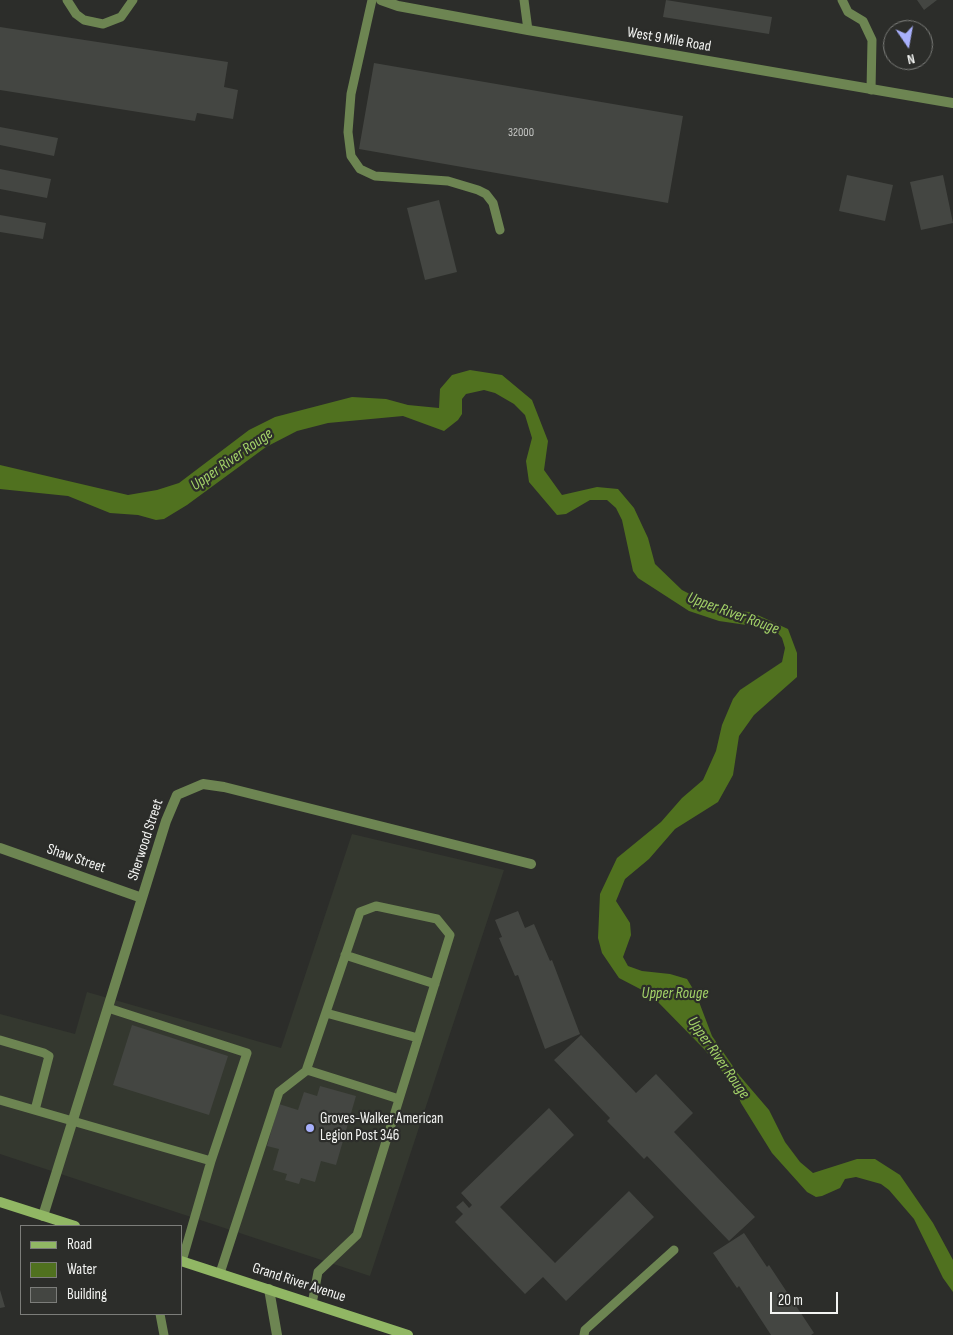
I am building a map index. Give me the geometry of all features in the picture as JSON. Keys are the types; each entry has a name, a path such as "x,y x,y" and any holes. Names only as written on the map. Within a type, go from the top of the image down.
{"main road":[{"path":"0,1202 72,1225"},
{"name":"Grand River Avenue","path":"182,1261 408,1335"}],"street":[{"name":"West 9 Mile Road","path":"381,0 398,6 528,30 953,103"},
{"name":"Sherwood Street","path":"43,1216 166,821 177,794 203,784 224,787 530,864"},
{"name":"Shaw Street","path":"0,848 142,898"},
{"path":"269,1289 278,1335"}],"lane":[{"path":"67,0 70,7 84,20 102,24 121,17 132,0"},
{"path":"372,0 351,94 348,132 351,156 360,169 375,176 448,181 478,190 486,194 493,203 500,230"},
{"path":"524,0 528,30"},
{"path":"842,0 848,12 863,21 872,40 870,90"},
{"path":"220,1273 279,1092 306,1070 360,912 376,906 437,919 450,935 357,1235 318,1272 312,1304"},
{"path":"345,955 435,984"},
{"path":"108,1008 247,1053 211,1161 182,1258"},
{"path":"326,1013 418,1038"},
{"path":"0,1040 49,1056 34,1110"},
{"path":"306,1070 399,1098"},
{"path":"0,1100 211,1161"},
{"path":"584,1335 585,1330 674,1250"},
{"path":"160,1315 164,1335"}],"shaded area":[{"path":"352,834 504,870 370,1276 0,1154 0,1014 75,1034 87,992 281,1048"}],"water":[{"name":"Upper Rouge","path":"470,370 502,375 532,400 548,441 544,470 562,495 597,487 618,489 634,508 648,538 655,564 682,590 707,603 730,611 751,612 788,629 797,653 797,677 754,715 739,736 733,775 718,802 675,829 649,859 625,879 616,901 630,923 631,935 623,957 628,966 642,971 670,974 687,979 696,994 712,1036 739,1075 769,1110 785,1142 800,1162 813,1173 857,1159 875,1159 900,1175 933,1223 953,1260 953,1292 943,1278 914,1219 889,1190 881,1184 856,1177 845,1179 840,1188 822,1196 816,1197 807,1192 772,1153 741,1103 734,1086 704,1049 656,1000 619,978 602,953 598,938 600,894 617,858 661,822 682,798 703,780 716,751 722,725 733,699 740,690 782,662 785,648 782,638 776,631 719,621 689,611 638,578 633,571 622,520 616,508 607,500 590,500 566,514 557,515 529,482 526,461 532,438 525,415 514,404 495,393 484,390 466,394 462,399 462,414 458,420 444,431 403,416 328,423 297,431 266,447 187,505 164,519 156,520 138,515 110,513 68,496 0,489 0,465 128,495 157,490 179,483 249,430 275,417 352,397 386,399 408,405 439,408 440,389 452,375"}],"building":[{"path":"666,0 772,17 769,34 663,17"},
{"path":"917,0 937,0 924,10"},
{"path":"0,27 228,62 224,87 238,90 233,119 197,113 195,121 0,90"},
{"path":"374,63 683,116 668,203 359,149"},
{"path":"0,127 58,138 54,156 0,145"},
{"path":"0,169 51,179 47,198 0,189"},
{"path":"847,175 893,185 885,221 839,211"},
{"path":"943,175 953,223 921,230 910,182"},
{"path":"439,200 457,272 425,280 407,208"},
{"path":"0,215 46,223 43,239 0,232"},
{"path":"518,911 525,928 534,924 550,961 552,960 580,1034 545,1049 518,975 515,976 499,938 502,937 495,920"},
{"path":"132,1025 228,1056 209,1115 113,1085"},
{"path":"581,1035 636,1093 656,1074 693,1113 674,1132 755,1217 729,1241 647,1156 644,1159 607,1121 610,1118 554,1060"},
{"name":"Groves-Walker American Legion Post 346","path":"320,1086 356,1096 336,1165 321,1161 315,1182 301,1178 299,1184 285,1180 287,1174 273,1170 279,1149 267,1146 279,1104 298,1110 304,1092 317,1096"},
{"path":"549,1108 574,1135 500,1207 555,1263 629,1191 654,1217 566,1301 543,1277 525,1294 455,1222 463,1214 456,1207 463,1201 469,1208 472,1205 461,1193"},
{"path":"744,1233 767,1267 769,1265 814,1333 811,1335 771,1335 739,1286 737,1288 713,1253"},
{"path":"0,1290 5,1307 0,1308"}],"place":[{"name":"Groves-Walker American Legion Post 346","path":"310,1128"}],"water label":[{"name":"Upper River Rouge","path":"232,460"},
{"name":"Upper River Rouge","path":"733,614"},
{"name":"Upper River Rouge","path":"718,1058"}]}
